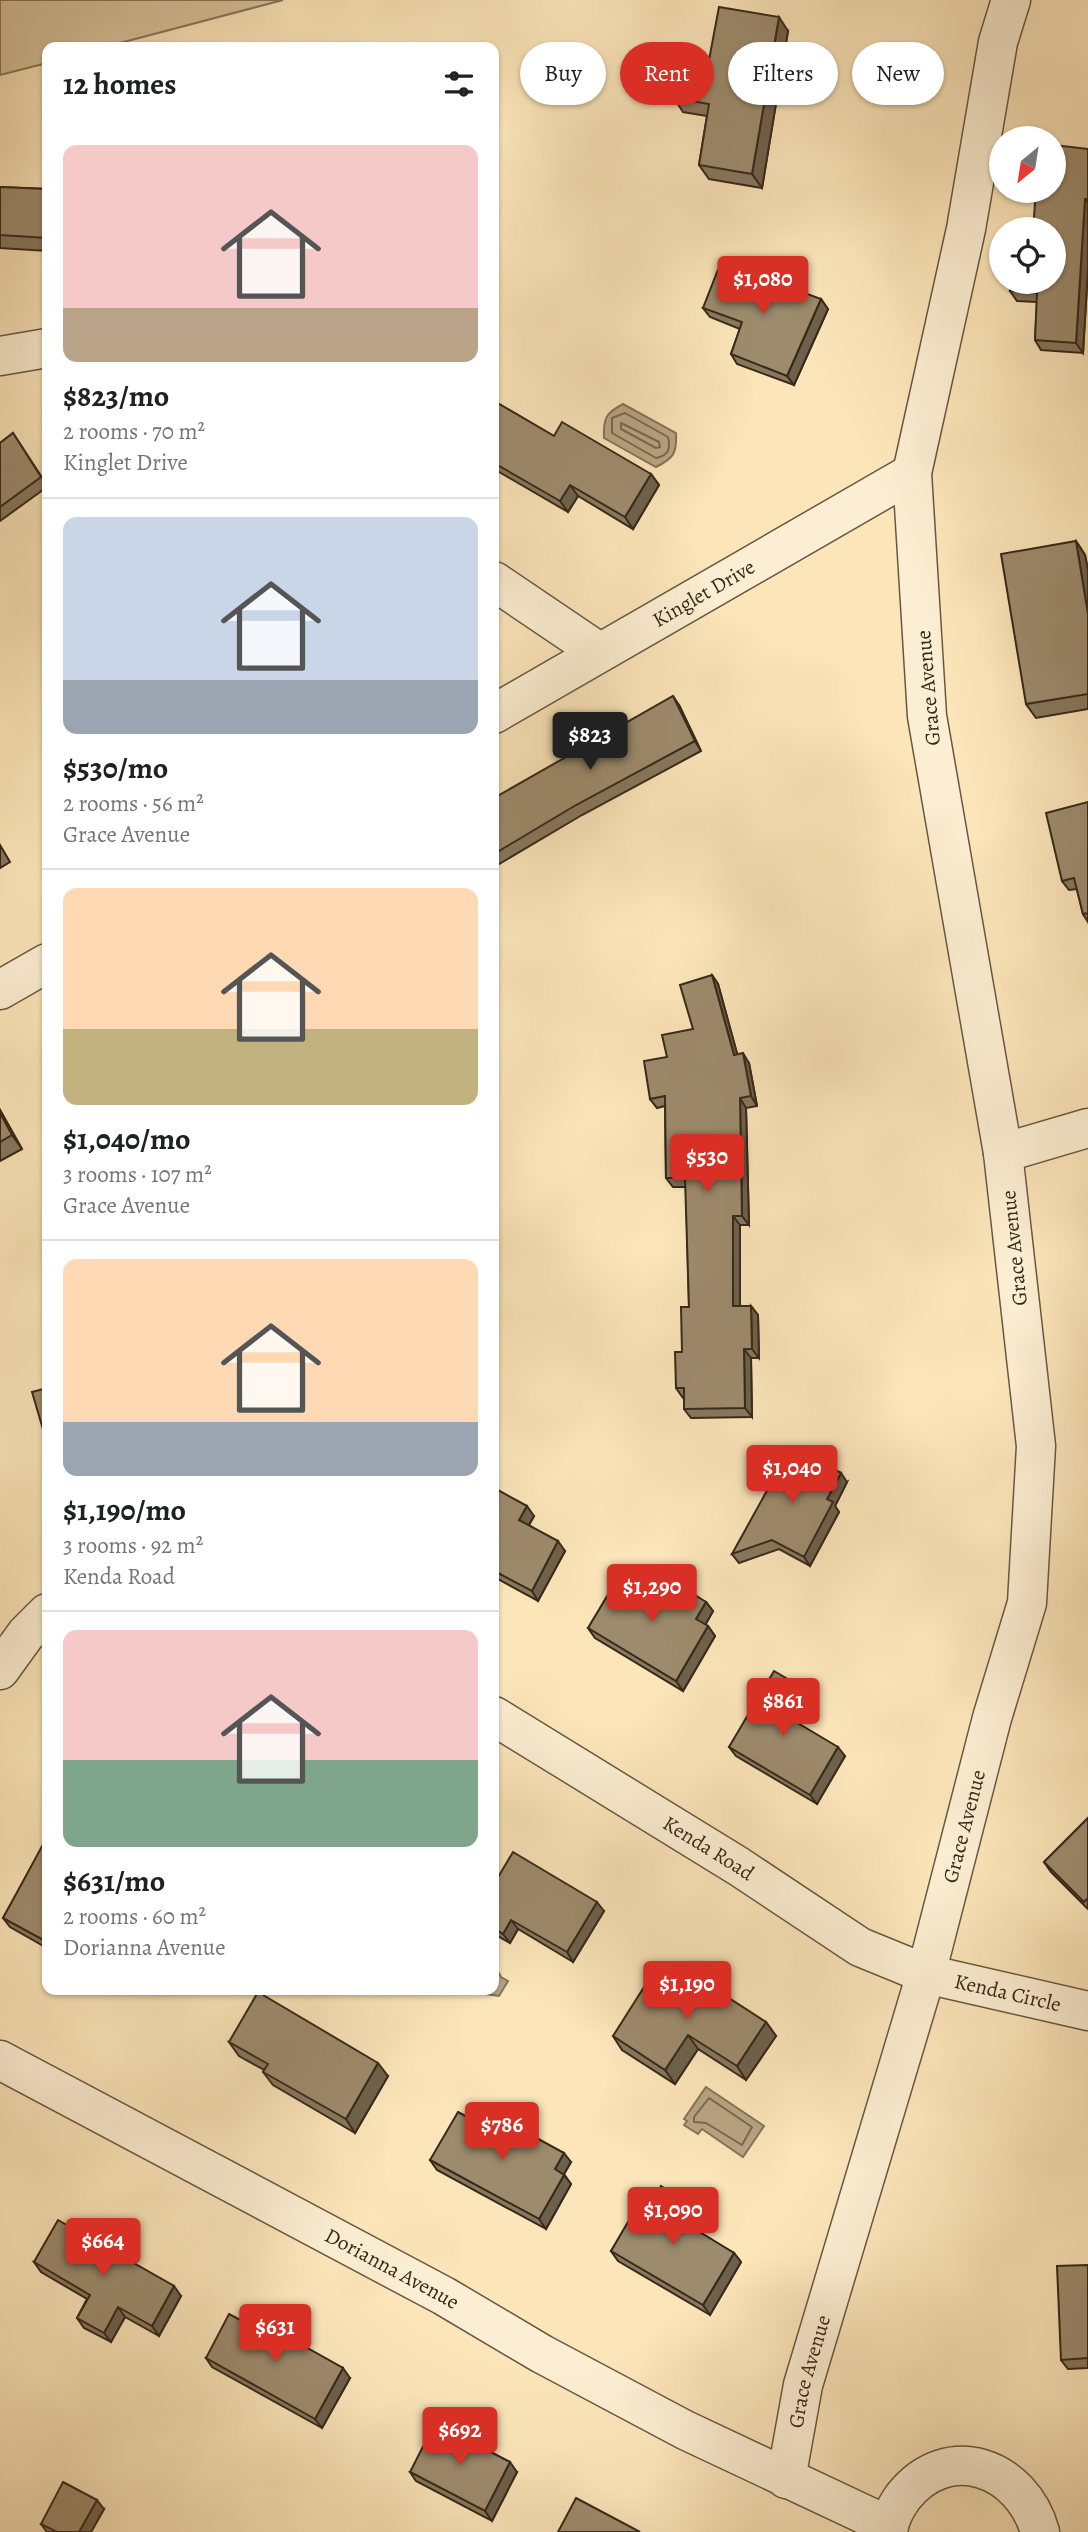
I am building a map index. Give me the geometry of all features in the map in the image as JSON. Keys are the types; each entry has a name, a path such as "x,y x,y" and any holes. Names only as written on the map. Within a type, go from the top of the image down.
{"street":[{"name":"Grace Avenue","path":"786,2480 803,2385 926,1974 992,1718 1027,1603 1036,1446 1003,1153 927,716 912,473 966,229 998,42 1011,0"},
{"path":"0,356 42,349"},
{"name":"Kinglet Drive","path":"499,711 912,473"},
{"path":"499,584 598,652"},
{"path":"0,990 42,966"},
{"path":"1003,1153 1088,1128"},
{"path":"0,1670 26,1634 42,1619"},
{"name":"Kenda Road","path":"499,1719 738,1866 860,1947 926,1974"},
{"name":"Kenda Circle","path":"926,1974 1088,2011"},
{"name":"Dorianna Avenue","path":"0,2060 444,2296 542,2354 786,2480 888,2529"},
{"path":"888,2529 897,2505 912,2485 933,2472 964,2466 1003,2476 1021,2491 1035,2512 1040,2532"}],"shaded area":[{"path":"0,0 283,0 124,42 42,42 42,64 0,75"}],"water":[{"path":"623,404 676,433 675,450 667,461 656,467 604,438 607,417"},
{"path":"499,1973 508,1981 499,1996 492,1995 499,1995"},
{"path":"706,2087 764,2126 743,2157 702,2129 698,2134 684,2125 687,2121 684,2119"}],"building":[{"path":"719,7 779,17 775,42 728,42 728,105 764,105 752,174 699,165 709,105 714,105 712,42"},
{"path":"1066,146 1088,149 1088,199 1085,199 1076,343 1035,340 1037,294 1066,294 1066,217 1034,217 1035,203 1066,203"},
{"path":"0,187 42,189 42,238 0,235"},
{"path":"721,262 821,299 787,376 731,354 742,322 703,308"},
{"path":"499,404 554,436 562,422 651,474 625,517 570,485 560,501 499,466"},
{"path":"13,433 41,477 0,507 0,443"},
{"path":"1076,541 1088,614 1088,694 1026,704 1001,554"},
{"path":"673,696 695,741 576,805 499,851 499,795"},
{"path":"1088,802 1088,913 1083,914 1074,878 1062,881 1046,813"},
{"path":"712,975 734,1055 743,1053 751,1096 740,1098 742,1216 733,1216 733,1306 751,1306 752,1349 744,1349 745,1408 684,1409 684,1388 676,1388 675,1352 682,1352 681,1307 689,1307 685,1178 666,1178 665,1096 650,1099 644,1061 667,1057 662,1035 693,1029 680,985"},
{"path":"0,1113 12,1135 0,1142"},
{"path":"42,1389 42,1426 32,1392"},
{"path":"791,1447 841,1473 827,1499 833,1502 804,1557 772,1540 732,1554"},
{"path":"499,1491 527,1506 519,1520 558,1541 532,1591 499,1574"},
{"path":"621,1573 665,1600 676,1583 706,1602 696,1619 708,1626 676,1681 588,1628"},
{"path":"774,1671 803,1688 786,1716 838,1747 810,1795 729,1747"},
{"path":"1088,1818 1088,1898 1084,1902 1044,1862"},
{"path":"42,1846 42,1939 3,1918"},
{"path":"513,1852 597,1902 567,1952 511,1920 503,1934 499,1931 499,1876"},
{"path":"689,1972 766,2022 737,2066 688,2035 665,2070 613,2036 653,1973 678,1989"},
{"path":"256,1995 263,1995 378,2063 346,2119 263,2072 268,2064 229,2042"},
{"path":"458,2112 493,2131 500,2118 564,2153 555,2169 564,2175 539,2219 430,2160"},
{"path":"661,2186 695,2206 685,2223 734,2253 703,2305 611,2251 638,2205 647,2211"},
{"path":"58,2220 174,2286 152,2326 118,2307 104,2333 77,2318 90,2295 34,2262"},
{"path":"1088,2265 1088,2358 1061,2360 1057,2266"},
{"path":"229,2314 257,2329 261,2322 343,2368 315,2419 206,2358"},
{"path":"435,2423 510,2462 485,2511 410,2472"},
{"path":"63,2482 97,2500 79,2532 57,2532 41,2524"},
{"path":"576,2498 640,2532 558,2532"}]}
